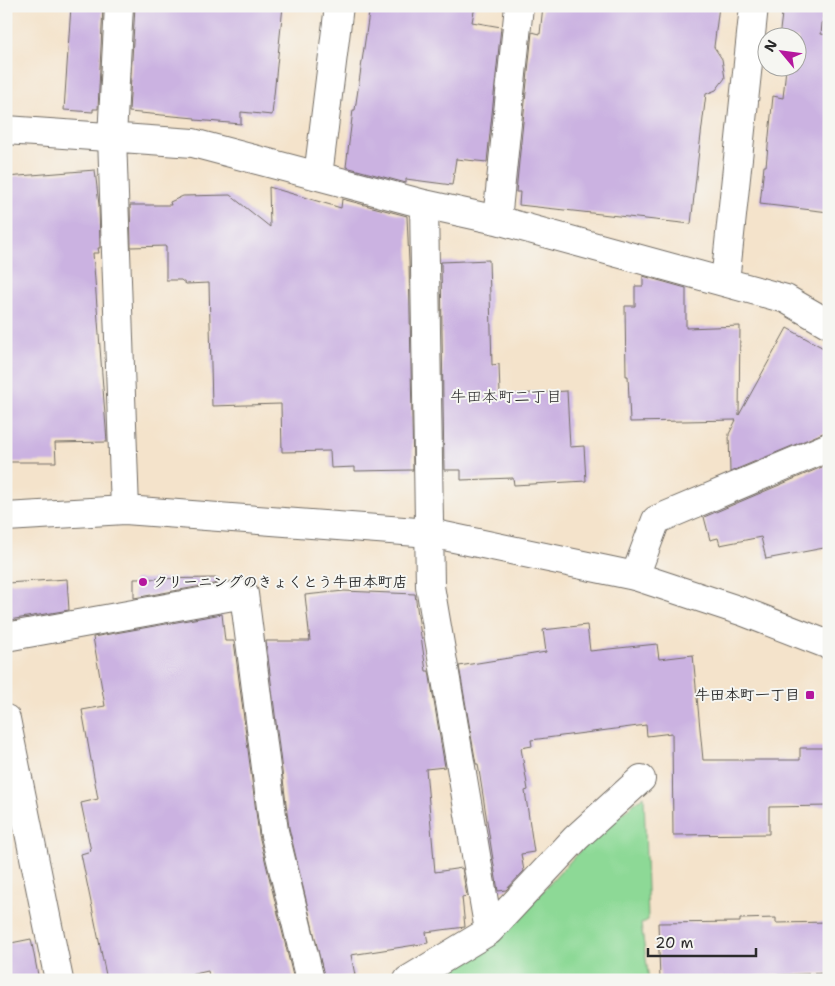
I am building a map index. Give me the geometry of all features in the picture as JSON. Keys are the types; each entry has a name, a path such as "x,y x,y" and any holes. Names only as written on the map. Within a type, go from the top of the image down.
{"street":[{"path":"119,6 112,137 125,510"},
{"path":"318,176 338,6"},
{"path":"497,220 518,6"},
{"path":"725,282 754,6"},
{"path":"6,130 193,143 424,204 497,220 786,299 829,324"},
{"path":"424,204 430,586 489,930"},
{"path":"635,576 656,520 829,447"},
{"path":"6,517 125,510 430,533 635,576 744,612 829,645"},
{"path":"6,637 244,594 274,831 310,980"},
{"path":"6,719 59,980"},
{"path":"408,980 489,930 576,838 641,779"}],"green space":[{"path":"644,796 648,920 641,924 649,980 610,980 610,977 592,980 431,980 464,962 500,938 596,833"}],"building":[{"path":"71,6 103,6 98,109 93,109 93,112 64,110"},
{"path":"135,6 283,6 272,115 241,112 241,124 129,112"},
{"path":"370,6 475,6 472,22 501,27 487,162 456,159 452,185 406,179 406,183 346,167"},
{"path":"543,6 719,6 714,47 722,59 725,78 716,90 706,94 691,224 519,205 520,192 516,192 532,32 540,34"},
{"path":"783,6 824,6 821,34 829,35 829,212 760,204 773,96 783,98 785,78 808,78 808,28 780,28"},
{"path":"95,170 99,205 100,248 98,248 99,253 93,253 107,442 55,443 56,462 6,462 6,177"},
{"path":"269,187 341,208 342,199 407,216 413,470 355,471 355,467 331,468 330,451 282,452 281,404 212,406 209,283 186,284 181,280 166,280 166,246 131,247 130,205 171,205 170,202 183,196 230,195 270,227"},
{"path":"489,260 492,365 499,364 500,395 567,391 570,447 584,446 586,481 514,485 513,478 461,480 461,470 444,470 441,262"},
{"path":"643,276 686,288 686,328 740,326 739,415 787,328 829,351 829,432 730,472 729,434 736,420 630,422 628,376 626,376 625,306 635,306 635,286 643,286"},
{"path":"829,464 829,547 766,559 761,537 720,545 718,538 710,540 704,517"},
{"path":"218,578 219,583 134,598 134,579"},
{"path":"67,579 69,610 9,620 7,583"},
{"path":"344,591 415,594 426,671 429,671 445,767 426,769 435,872 462,868 467,896 462,897 465,927 426,932 428,943 351,955 355,975 325,980 289,828 266,641 310,641 305,595"},
{"path":"222,614 225,641 234,641 259,835 294,980 210,980 208,971 168,980 107,980 81,854 91,851 81,803 98,799 82,710 105,706 93,637"},
{"path":"587,625 590,651 657,644 659,659 693,655 703,760 800,760 800,748 829,748 829,806 769,807 769,834 673,835 672,733 647,736 646,725 531,740 532,746 521,748 528,790 525,791 534,852 521,854 524,871 506,890 498,891 478,764 476,764 459,666 546,652 543,630"},
{"path":"776,918 776,923 829,922 829,973 660,980 658,923 740,922 740,919"},
{"path":"31,939 39,980 6,980 6,944"}],"place":[{"name":"クリーニングのきょくとう牛田本町店","path":"143,582"},
{"name":"牛田本町一丁目","path":"810,695"}],"district":[{"name":"牛田本町二丁目","path":"506,396"}]}
